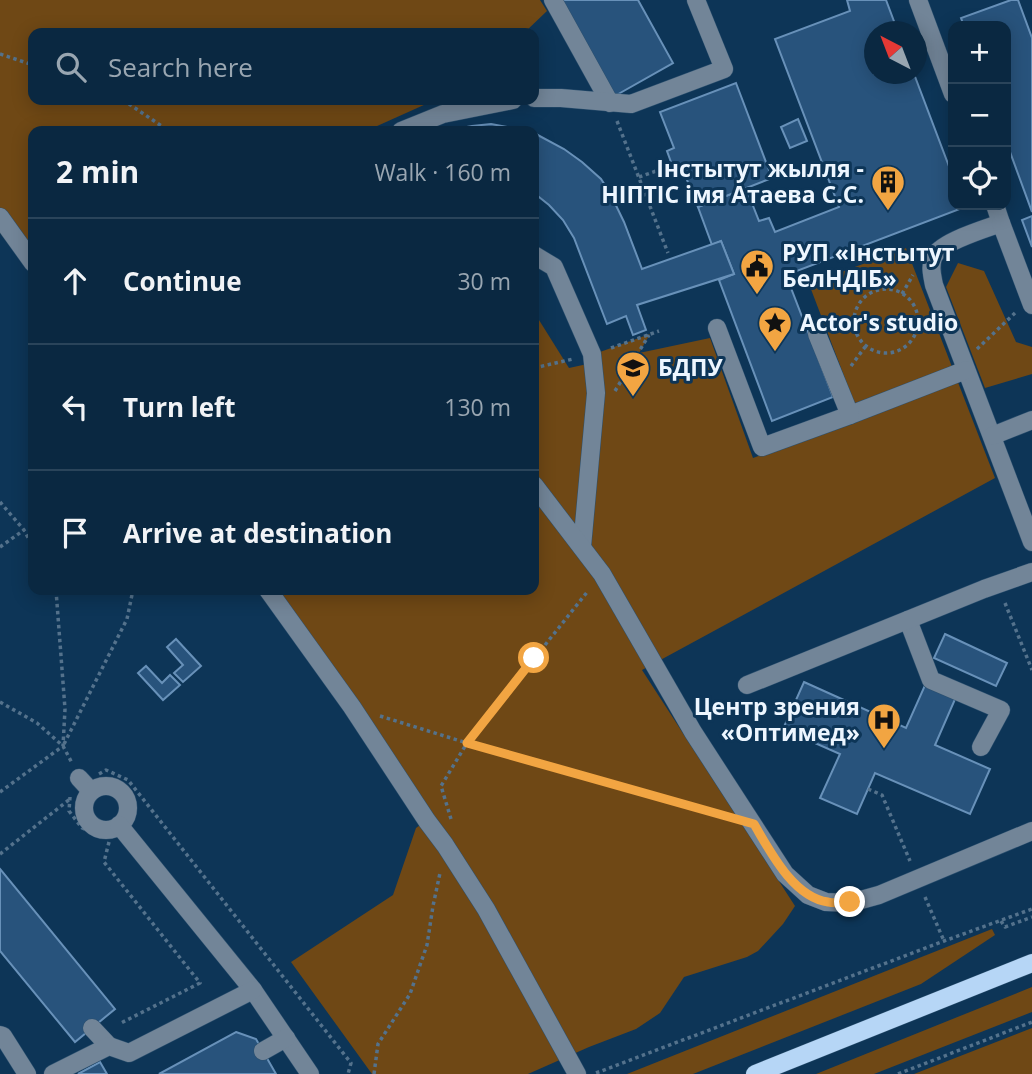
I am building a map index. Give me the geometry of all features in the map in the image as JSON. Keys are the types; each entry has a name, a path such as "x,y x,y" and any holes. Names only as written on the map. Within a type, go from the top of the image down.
{"main road":[{"path":"755,1074 1032,964"}],"lane":[{"path":"553,0 610,103"},
{"path":"539,98 631,104 724,69 696,0"},
{"path":"923,1 950,84"},
{"path":"413,126 443,114 488,105"},
{"path":"997,210 1030,301"},
{"path":"0,217 28,256"},
{"path":"1001,223 944,246 934,255 931,269 934,285 1032,542"},
{"path":"539,258 554,267 592,354 596,393 582,547"},
{"path":"717,328 762,447 850,415 965,366"},
{"path":"817,334 850,415"},
{"path":"992,436 1032,420"},
{"path":"539,491 602,574 693,732 785,874 808,895 826,902 850,902 879,895 1032,831"},
{"path":"747,685 1032,572"},
{"path":"272,595 352,707 486,909 577,1074"},
{"path":"908,620 931,680 1001,710 981,747"},
{"path":"85,785 107,785 114,787 124,796 128,809 123,822 110,830 102,830 89,822 84,808 85,785"},
{"path":"119,825 253,990 310,1074"},
{"path":"92,1028 109,1046 129,1053 253,990"},
{"path":"0,1035 4,1036 27,1074"},
{"path":"263,1051 286,1038"},
{"path":"53,1074 109,1046"}],"path":[{"path":"0,54 28,63"},
{"path":"610,103 667,253"},
{"path":"130,105 162,126"},
{"path":"639,177 665,168"},
{"path":"876,290 896,291 912,303 918,323 910,342 902,349 881,353 862,343 856,334 853,323 855,312 866,295 876,290"},
{"path":"965,366 1030,301"},
{"path":"610,398 650,334"},
{"path":"0,502 28,538"},
{"path":"0,547 24,530"},
{"path":"374,1074 378,1044 410,994 427,945 445,845 453,825 441,786 467,743 602,574"},
{"path":"998,584 1032,670"},
{"path":"56,595 65,709 63,746"},
{"path":"0,792 63,746 127,619 132,595"},
{"path":"0,702 37,723 63,746 85,785"},
{"path":"352,707 467,743 754,824"},
{"path":"0,854 70,799"},
{"path":"594,1074 1032,909"},
{"path":"1000,920 1004,927 1032,917"},
{"path":"898,1074 1032,1022"}],"shaded area":[{"path":"0,0 540,0 547,11 529,28 28,28 28,105 424,105 377,126 28,126 28,270 0,233"},
{"path":"906,248 995,478 642,670 795,906 783,924 758,951 684,977 660,1013 636,1029 528,1074 372,1074 291,962 393,895 416,828 427,820 269,595 539,595 539,320 569,368 601,361 600,352 650,334 639,353 710,338 753,458 860,418 809,284"},
{"path":"958,263 984,271 1016,342 1032,347 1032,374 985,388 946,287"},
{"path":"992,929 995,935 921,984 693,1074 627,1074"},
{"path":"1032,987 1032,1012 874,1074 816,1074"},
{"path":"1032,1028 1032,1074 914,1074"}],"building":[{"path":"559,0 638,0 673,63 613,97"},
{"name":"Інстытут жылля - НІПТІС імя Атаева С.С.","path":"847,0 886,0 894,21 864,21 864,84 918,84 948,164 948,210 957,210 786,275 833,397 772,421 719,280 734,274 721,241 712,245 698,207 746,188 759,221 769,218 775,232 839,207 775,39 850,11"},
{"path":"1011,0 1018,0 1032,38 1032,212 1011,155 1011,21 962,21 961,18"},
{"path":"736,83 772,178 698,207 683,170 675,173 667,151 674,148 660,112"},
{"path":"798,119 807,141 790,148 781,127"},
{"path":"539,136 564,149 601,179 624,222 642,269 721,241 734,274 637,305 646,330 633,335 626,316 607,324 574,238 563,220 539,197"},
{"path":"1032,216 1032,247 1022,220"},
{"path":"945,634 1007,663 996,686 934,658"},
{"path":"176,639 201,666 183,682 174,673 183,665 167,647"},
{"path":"146,666 162,683 170,675 180,685 163,700 138,673"},
{"path":"804,682 906,728 926,683 956,697 935,745 990,769 970,814 875,773 857,814 820,798 840,754 783,729"},
{"path":"0,869 115,1009 75,1042 0,951"},
{"path":"236,1032 256,1039 276,1074 159,1074"},
{"path":"100,1062 107,1074 78,1074"}],"place":[{"name":"Інстытут жылля - НІПТІС імя Атаева С.С.","path":"888,212"},
{"name":"РУП «Інстытут БелНДІБ»","path":"757,296"},
{"name":"Actor's studio","path":"775,353"},
{"name":"БДПУ","path":"633,398"},
{"name":"Центр зрения «Оптимед»","path":"884,750"}],"route":[{"path":"534,658 467,743 754,824 785,874 808,895 826,902 850,902"}]}
